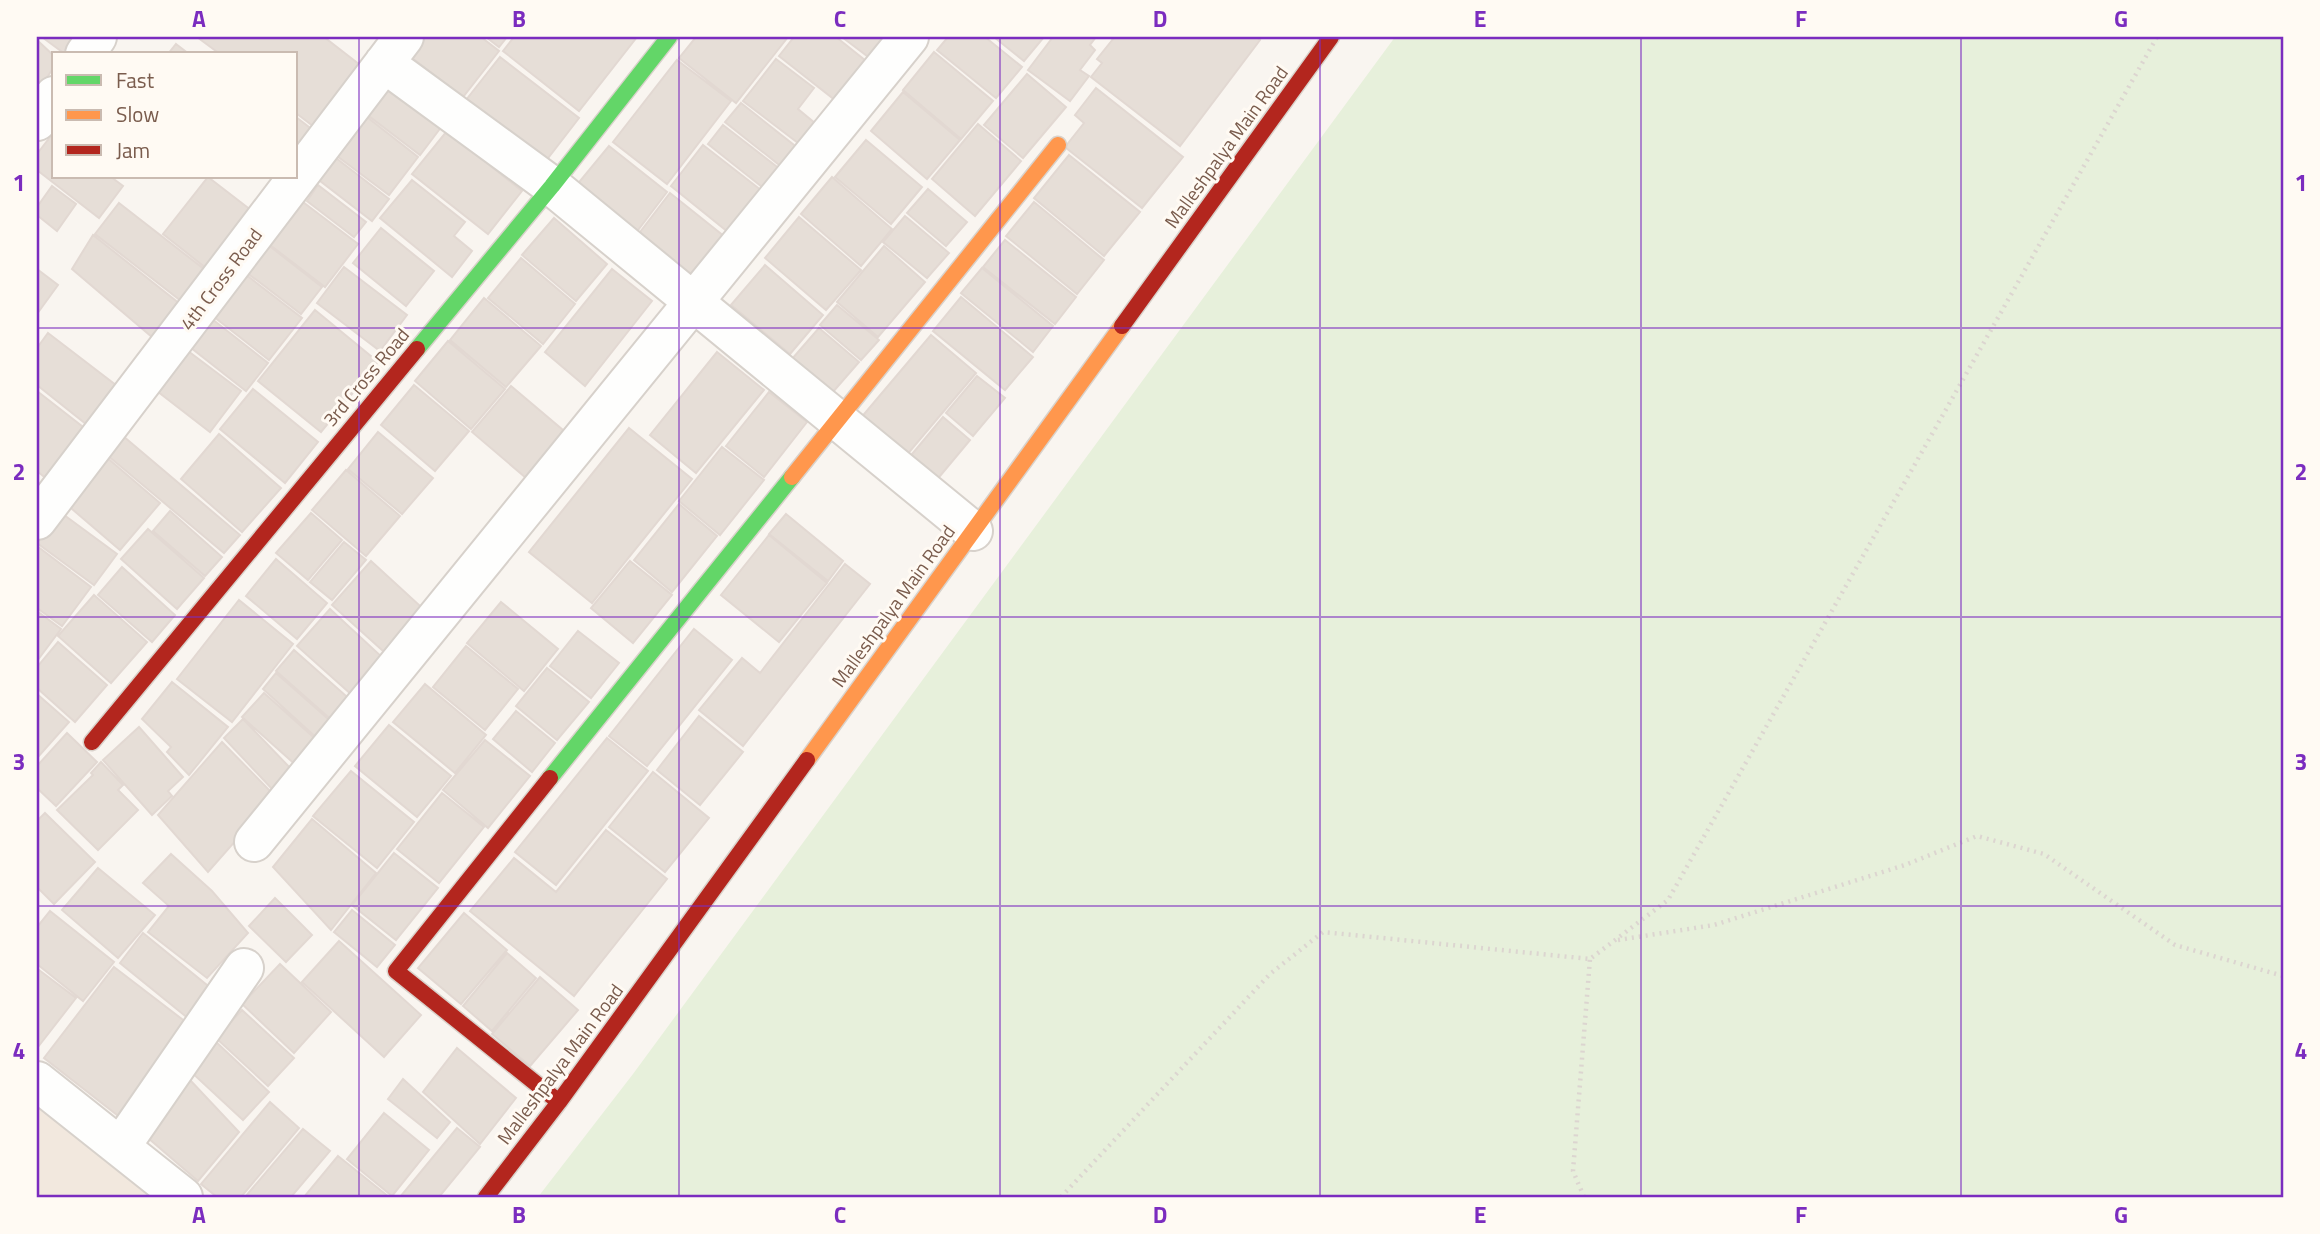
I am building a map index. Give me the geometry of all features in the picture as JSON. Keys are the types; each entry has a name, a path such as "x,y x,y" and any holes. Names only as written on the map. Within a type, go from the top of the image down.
{"street":[{"path":"86,52 97,37"},
{"name":"3rd Cross Road","path":"92,741 552,187 669,37"},
{"path":"254,842 909,37"},
{"name":"Malleshpalya Main Road","path":"486,1197 559,1102 1331,37"},
{"path":"394,50 552,187 973,531"},
{"name":"4th Cross Road","path":"298,176 394,50"},
{"path":"37,121 52,99"},
{"path":"559,1102 396,971 1058,145"},
{"name":"4th Cross Road","path":"37,520 297,178"},
{"path":"121,1146 244,968"},
{"path":"37,1081 183,1197"}],"path":[{"path":"1061,1197 1269,974 1323,932 1590,960 1668,900 2157,37"},
{"path":"1616,940 1714,925 1905,864 1977,836 2044,854 2175,945 2283,976"},
{"path":"1584,1197 1573,1171 1590,960"}],"shaded area":[{"path":"37,1099 151,1197 37,1197"}],"green space":[{"path":"1395,37 2283,37 2283,1197 538,1197 633,1074"}],"building":[{"path":"42,37 81,37 70,52 62,52"},
{"path":"197,37 324,37 360,65 313,126 298,115 298,52 217,52"},
{"path":"414,37 481,37 499,51 463,97 403,51"},
{"path":"486,37 507,37 499,47"},
{"path":"514,37 637,37 579,111 503,51"},
{"path":"696,37 788,37 736,103 679,58"},
{"path":"794,37 836,37 871,65 840,104 779,56"},
{"path":"842,37 894,37 875,62"},
{"path":"948,37 985,37 1022,67 996,98 937,50"},
{"path":"994,37 1044,37 1024,61"},
{"path":"1053,37 1096,37 1090,45 1095,50 1080,70 1089,76 1070,101 1028,70"},
{"path":"1109,37 1256,37 1260,40 1180,146 1091,77 1102,63 1097,59 1113,39"},
{"path":"37,40 52,54 52,70 37,92"},
{"path":"176,44 186,52 170,52"},
{"path":"934,52 993,101 961,139 903,90"},
{"path":"500,57 579,118 545,162 466,100"},
{"path":"776,59 814,88 798,109 822,129 806,149 743,101"},
{"path":"677,60 731,101 667,184 613,142"},
{"path":"1027,74 1066,107 1023,158 984,125"},
{"path":"384,81 442,126 420,155 361,110"},
{"path":"1096,88 1183,157 1142,208 1065,147 1084,123 1075,115"},
{"path":"903,92 960,140 927,179 871,131"},
{"path":"741,103 799,149 783,168 725,122"},
{"path":"363,114 418,157 389,195 333,153"},
{"path":"298,119 314,131 298,152"},
{"path":"978,124 1021,161 975,216 932,179"},
{"path":"723,125 781,170 766,190 708,144"},
{"path":"447,131 522,191 488,234 412,174"},
{"path":"52,135 52,178 112,178 123,186 99,218 37,170 37,154"},
{"path":"866,140 922,187 891,224 835,177"},
{"path":"703,145 766,194 733,236 671,186"},
{"path":"609,146 667,192 635,234 575,187"},
{"path":"332,155 389,199 372,221 315,177"},
{"path":"1069,155 1140,212 1104,256 1034,198"},
{"path":"832,177 892,229 861,266 801,214"},
{"path":"207,178 256,214 211,272 163,234"},
{"path":"412,180 465,222 454,236 472,251 452,277 380,218"},
{"path":"318,185 366,222 354,237 307,201"},
{"path":"52,186 76,204 57,231 37,215 37,207"},
{"path":"928,189 967,222 946,246 907,213"},
{"path":"670,193 725,237 693,279 637,236"},
{"path":"299,199 358,244 325,287 266,242"},
{"path":"1034,202 1104,260 1077,294 1006,236"},
{"path":"119,203 209,273 185,304 95,234"},
{"path":"905,216 949,253 927,278 883,242"},
{"path":"799,217 861,270 826,310 765,258"},
{"path":"554,218 607,264 576,301 522,255"},
{"path":"381,228 434,271 406,306 353,263"},
{"path":"93,235 185,308 159,343 72,269"},
{"path":"1005,240 1076,297 1055,324 983,267"},
{"path":"267,244 322,287 301,314 246,272"},
{"path":"884,246 925,282 878,337 837,302"},
{"path":"521,258 575,304 543,344 488,298"},
{"path":"765,265 823,315 790,354 731,305"},
{"path":"344,267 407,315 380,351 317,303"},
{"path":"982,268 1053,326 1033,352 961,293"},
{"path":"37,269 58,285 37,314"},
{"path":"612,269 652,301 585,386 545,352"},
{"path":"245,274 302,318 269,360 213,316"},
{"path":"961,297 1033,357 1005,390 933,331"},
{"path":"484,298 541,346 506,387 450,340"},
{"path":"837,305 879,340 861,360 820,325"},
{"path":"315,310 378,362 321,432 258,381"},
{"path":"212,319 268,363 246,391 190,347"},
{"path":"819,328 859,362 832,393 792,359"},
{"path":"48,333 121,389 91,428 37,385 37,348"},
{"path":"931,335 976,373 905,457 860,419"},
{"path":"448,341 505,389 471,429 415,381"},
{"path":"188,351 241,391 210,432 157,391"},
{"path":"717,352 764,390 696,473 650,435"},
{"path":"977,376 1005,398 973,436 946,413"},
{"path":"414,385 469,431 435,471 381,425"},
{"path":"511,386 570,436 532,483 472,432"},
{"path":"253,389 318,442 285,483 220,429"},
{"path":"37,391 92,434 53,484 37,471"},
{"path":"769,392 807,422 764,477 726,446"},
{"path":"943,417 970,440 935,482 908,459"},
{"path":"629,428 692,479 592,603 529,552"},
{"path":"378,432 433,478 402,514 348,469"},
{"path":"219,434 281,488 242,532 181,479"},
{"path":"123,436 240,535 224,553 107,455"},
{"path":"722,447 764,480 720,535 679,501"},
{"path":"105,456 160,503 120,550 65,503"},
{"path":"346,470 400,516 366,556 312,510"},
{"path":"679,504 717,536 672,592 634,560"},
{"path":"170,511 222,557 205,576 153,531"},
{"path":"60,512 117,554 94,585 37,543"},
{"path":"311,513 342,540 308,580 276,553"},
{"path":"786,514 843,561 828,581 769,534"},
{"path":"148,529 204,578 177,609 121,559"},
{"path":"769,535 827,583 779,642 721,595"},
{"path":"344,542 366,560 332,600 310,582"},
{"path":"37,546 91,587 62,626 37,608"},
{"path":"276,559 327,603 297,639 246,596"},
{"path":"371,561 431,616 392,659 332,605"},
{"path":"630,561 672,595 633,643 591,608"},
{"path":"845,564 870,584 743,746 699,710 742,658 760,673"},
{"path":"122,567 175,615 152,642 98,595"},
{"path":"94,595 147,642 111,683 58,636"},
{"path":"239,600 293,644 232,722 177,679"},
{"path":"501,602 558,649 524,691 467,643"},
{"path":"330,609 384,659 352,695 297,646"},
{"path":"37,611 61,629 37,661"},
{"path":"694,629 732,660 647,766 609,736"},
{"path":"578,631 619,663 591,698 550,666"},
{"path":"58,642 107,685 75,722 37,688 37,667"},
{"path":"466,646 518,689 485,730 433,687"},
{"path":"294,650 354,703 335,723 276,671"},
{"path":"547,668 589,702 557,740 516,706"},
{"path":"276,673 335,725 321,742 263,689"},
{"path":"172,682 228,727 189,775 167,752 171,747 142,719"},
{"path":"425,684 486,735 455,773 393,722"},
{"path":"264,693 320,743 298,767 242,717"},
{"path":"37,694 69,722 38,757 37,755"},
{"path":"516,711 555,743 532,772 493,739"},
{"path":"699,716 743,752 700,805 657,770"},
{"path":"243,719 294,772 274,791 224,738"},
{"path":"389,725 451,776 417,817 355,766"},
{"path":"139,727 183,777 168,791 172,796 152,815 103,760"},
{"path":"67,733 97,762 56,806 37,788 37,766"},
{"path":"607,738 648,771 556,885 515,852"},
{"path":"485,740 530,776 488,828 443,790"},
{"path":"222,742 275,796 208,872 158,815"},
{"path":"101,762 123,785 118,790 138,810 98,850 57,810 93,775 91,773"},
{"path":"351,771 414,822 377,868 313,816"},
{"path":"653,772 709,818 665,872 609,827"},
{"path":"442,793 484,827 439,883 397,849"},
{"path":"45,813 95,862 54,904 37,887 37,821"},
{"path":"312,819 376,873 331,930 273,867"},
{"path":"606,830 667,879 574,996 470,911 514,858 556,892"},
{"path":"394,853 438,888 396,940 352,905"},
{"path":"171,854 212,891 248,933 207,978 148,932 169,906 143,883"},
{"path":"98,868 155,915 118,958 62,910"},
{"path":"275,898 312,935 286,962 249,926"},
{"path":"352,910 395,945 377,967 334,932"},
{"path":"50,911 114,962 83,1001 37,964 37,927"},
{"path":"464,913 507,950 461,1004 418,968"},
{"path":"143,933 213,990 189,1019 120,963"},
{"path":"339,941 421,1015 384,1057 302,982"},
{"path":"507,953 536,978 492,1031 463,1006"},
{"path":"280,964 331,1012 294,1053 242,1004"},
{"path":"114,967 191,1026 121,1118 44,1058"},
{"path":"39,970 76,998 38,1047 37,973"},
{"path":"540,977 578,1010 530,1066 492,1034"},
{"path":"242,1010 294,1058 268,1086 216,1038"},
{"path":"215,1041 269,1092 243,1120 189,1070"},
{"path":"457,1048 516,1098 480,1144 423,1092"},
{"path":"403,1079 450,1122 437,1138 388,1099"},
{"path":"190,1080 239,1132 198,1181 147,1137"},
{"path":"270,1102 299,1128 241,1197 217,1197 201,1184"},
{"path":"384,1113 429,1150 392,1196 347,1159"},
{"path":"457,1128 480,1147 439,1197 400,1197"},
{"path":"303,1129 330,1151 291,1197 245,1197"},
{"path":"338,1156 389,1197 304,1197"}],"traffic: fast":[{"path":"417,349 552,186 669,37"},
{"path":"550,778 792,477"}],"traffic: slow":[{"path":"792,477 1058,145"},
{"path":"807,760 1122,326"}],"traffic: jam":[{"path":"1122,326 1331,37"},
{"path":"92,742 417,349"},
{"path":"486,1197 559,1102 807,760"},
{"path":"550,778 396,971 559,1102"}]}
